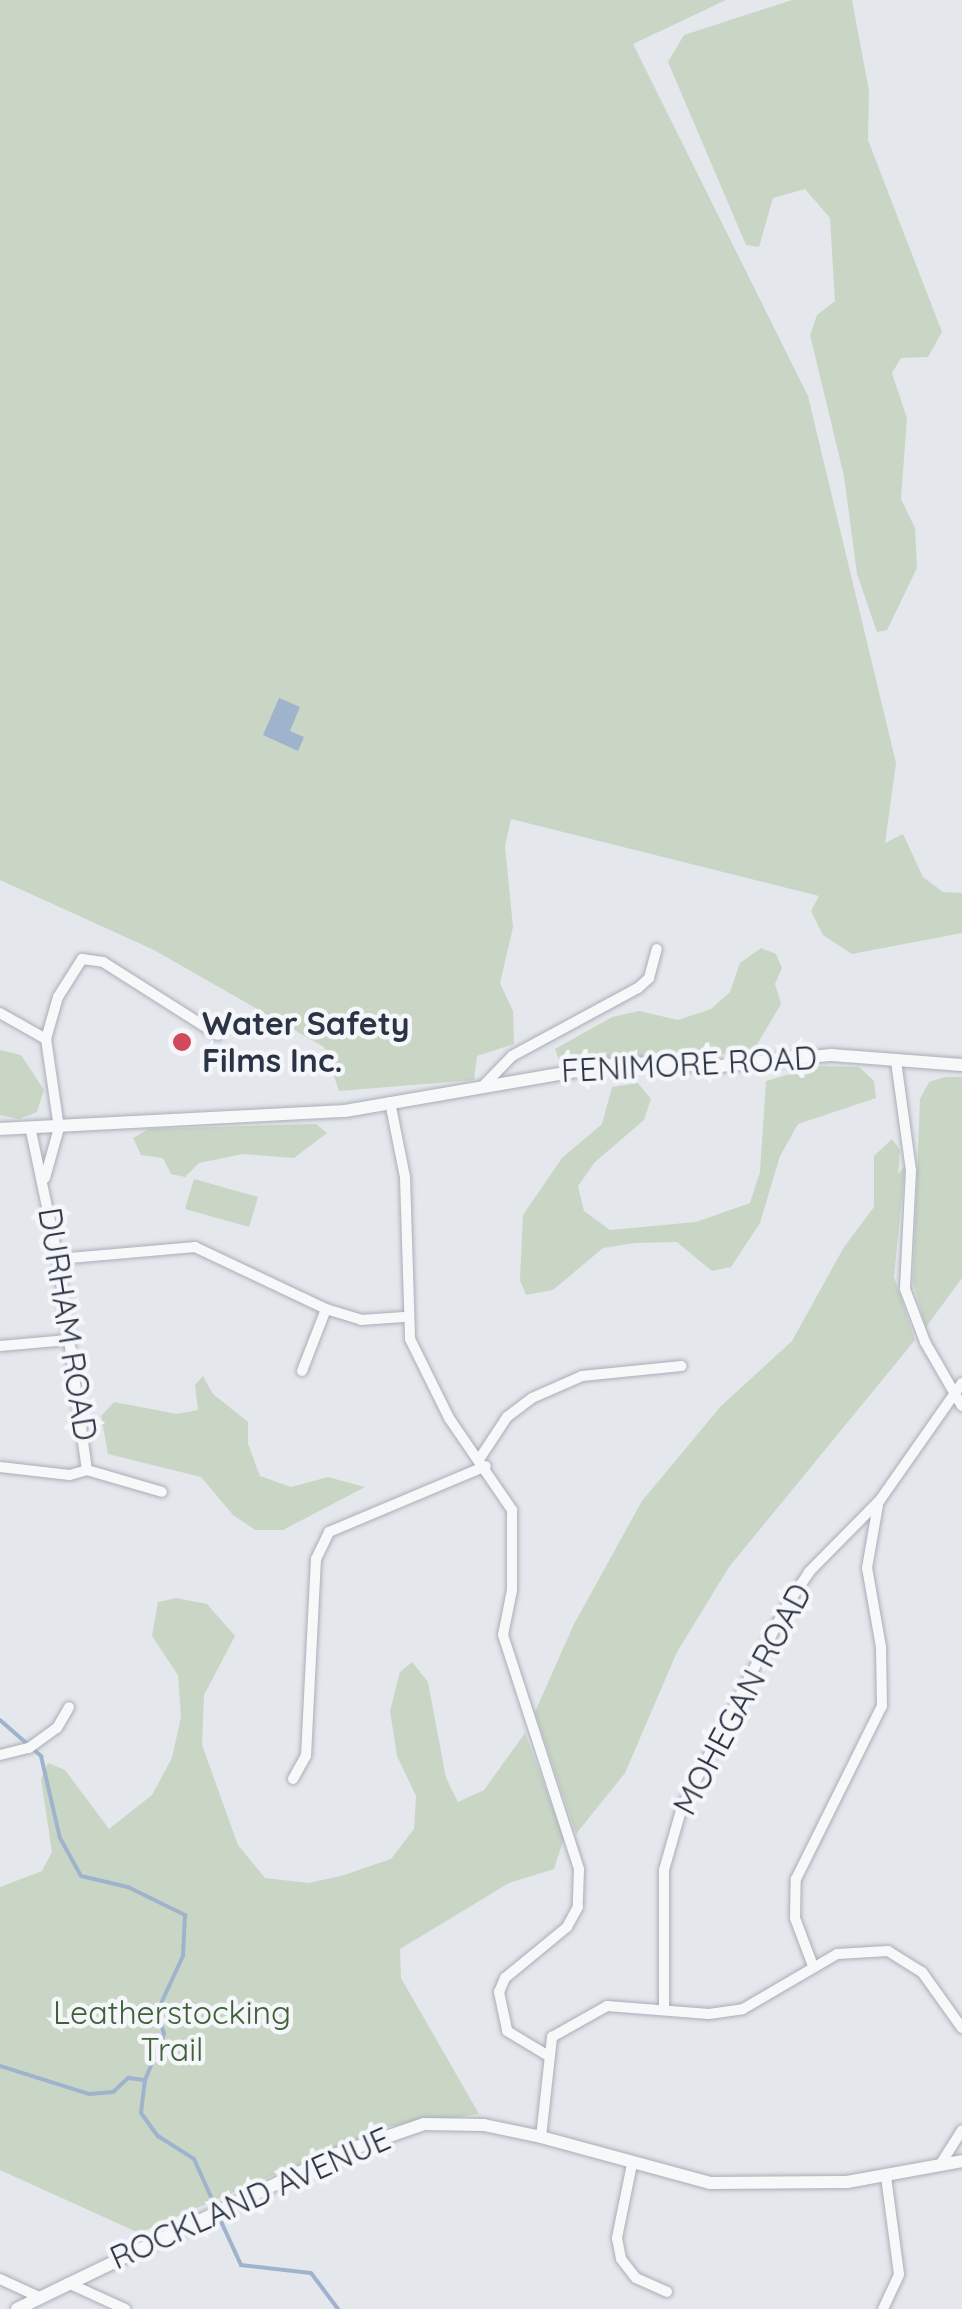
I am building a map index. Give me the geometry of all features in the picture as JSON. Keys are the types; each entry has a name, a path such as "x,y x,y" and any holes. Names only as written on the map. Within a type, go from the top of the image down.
{"street":[{"path":"485,1084 526,1047 638,988 650,978 657,949"},
{"path":"59,1128 46,1039 58,997 88,956 218,1036"},
{"path":"0,1013 46,1039"},
{"name":"FENIMORE ROAD","path":"0,1129 31,1131 184,1115 345,1110 622,1063 720,1066 831,1055 962,1065"},
{"path":"896,1061 910,1157 905,1289 962,1406"},
{"path":"390,1102 405,1177 404,1317 430,1386 483,1462 516,1526 503,1635 579,1869 578,1907 567,1927 505,1978 499,1992 507,2031 548,2055"},
{"name":"DURHAM ROAD","path":"45,1178 59,1128"},
{"name":"DURHAM ROAD","path":"31,1131 45,1178 87,1470"},
{"path":"58,1259 195,1247 326,1309 361,1320 404,1317"},
{"path":"302,1371 326,1309"},
{"path":"0,1346 68,1340"},
{"path":"293,1779 306,1756 316,1559 328,1532 483,1462 507,1417 582,1376 682,1366"},
{"name":"MOHEGAN ROAD","path":"664,2009 664,1870 682,1807 788,1605 818,1562 880,1500 962,1383"},
{"path":"0,1467 70,1475 87,1470 162,1492"},
{"path":"813,1966 796,1918 796,1879 882,1706 882,1647 867,1568 880,1500"},
{"path":"0,1755 34,1745 69,1707"},
{"path":"541,2136 548,2055 559,2028 607,2006 743,2009 837,1954 872,1950 907,1958 962,2028"},
{"name":"ROCKLAND AVENUE","path":"17,2309 209,2212 336,2154 424,2124 484,2125 541,2136 632,2164 736,2184 886,2177 962,2161"},
{"path":"940,2165 962,2130"},
{"path":"632,2164 617,2238 621,2259 636,2278 667,2292"},
{"path":"883,2309 899,2274 886,2177"},
{"path":"0,2279 40,2297"},
{"path":"68,2282 125,2309"}],"green space":[{"path":"0,0 726,0 633,44 808,396 896,763 885,843 903,834 923,877 943,892 962,893 962,933 852,954 823,935 811,911 819,896 511,819 505,846 513,927 500,983 513,1011 514,1044 477,1056 474,1080 339,1091 324,1047 154,950 0,880"},
{"path":"792,0 852,0 869,91 868,140 942,332 928,357 901,358 892,373 907,418 901,499 915,528 917,568 887,630 877,632 857,574 844,476 810,335 817,315 835,301 830,218 805,189 773,198 759,247 746,245 668,62 684,35"},
{"path":"761,948 776,954 782,968 775,984 781,1004 752,1053 559,1060 555,1049 612,1017 639,1011 678,1020 711,1009 730,992 740,963"},
{"path":"0,1050 21,1055 44,1090 37,1112 19,1119 0,1115"},
{"path":"818,1066 859,1067 874,1081 876,1098 798,1124 780,1156 760,1223 731,1267 712,1271 677,1242 635,1243 603,1248 553,1290 526,1295 520,1280 523,1215 562,1158 602,1124 612,1087 638,1083 651,1099 644,1120 595,1162 578,1186 584,1211 610,1230 696,1222 750,1203 760,1172 766,1081"},
{"path":"962,1077 962,1278 926,1327 913,1283 920,1099 929,1082"},
{"path":"316,1124 327,1133 294,1158 243,1154 199,1163 185,1177 171,1174 163,1158 141,1155 133,1138 149,1129"},
{"path":"892,1139 900,1150 898,1174 905,1166 894,1277 915,1340 729,1567 677,1652 625,1773 576,1834 535,1712 574,1624 642,1501 721,1406 792,1341 844,1247 874,1207 874,1156"},
{"path":"194,1179 258,1197 249,1227 185,1209"},
{"path":"203,1376 213,1394 248,1422 248,1444 260,1476 291,1487 328,1477 365,1487 283,1530 255,1530 233,1515 201,1477 108,1454 101,1416 114,1402 177,1414 198,1410 195,1385"},
{"name":"Leatherstocking Trail","path":"176,1598 207,1604 235,1636 204,1695 202,1745 238,1845 265,1878 308,1883 341,1876 391,1859 414,1829 416,1796 397,1756 390,1711 400,1672 412,1662 428,1682 446,1778 458,1802 484,1790 525,1733 564,1838 554,1869 509,1883 400,1949 401,1978 479,2114 385,2127 139,2233 0,2170 0,1887 42,1871 52,1852 41,1779 48,1763 65,1770 109,1829 152,1795 172,1758 181,1717 178,1675 152,1636 158,1602"}],"water":[{"path":"279,698 300,707 290,731 304,737 298,751 263,735"}],"waterway":[{"path":"0,1720 41,1756 60,1838 81,1876 128,1887 185,1915 183,1956 157,2012 164,2034 145,2080 141,2113 158,2136 194,2159 216,2208"},
{"path":"0,2066 89,2094 113,2092 128,2078 145,2080"},
{"path":"219,2217 241,2265 311,2273 338,2309"}],"place":[{"name":"Water Safety Films Inc.","path":"182,1042"}]}
